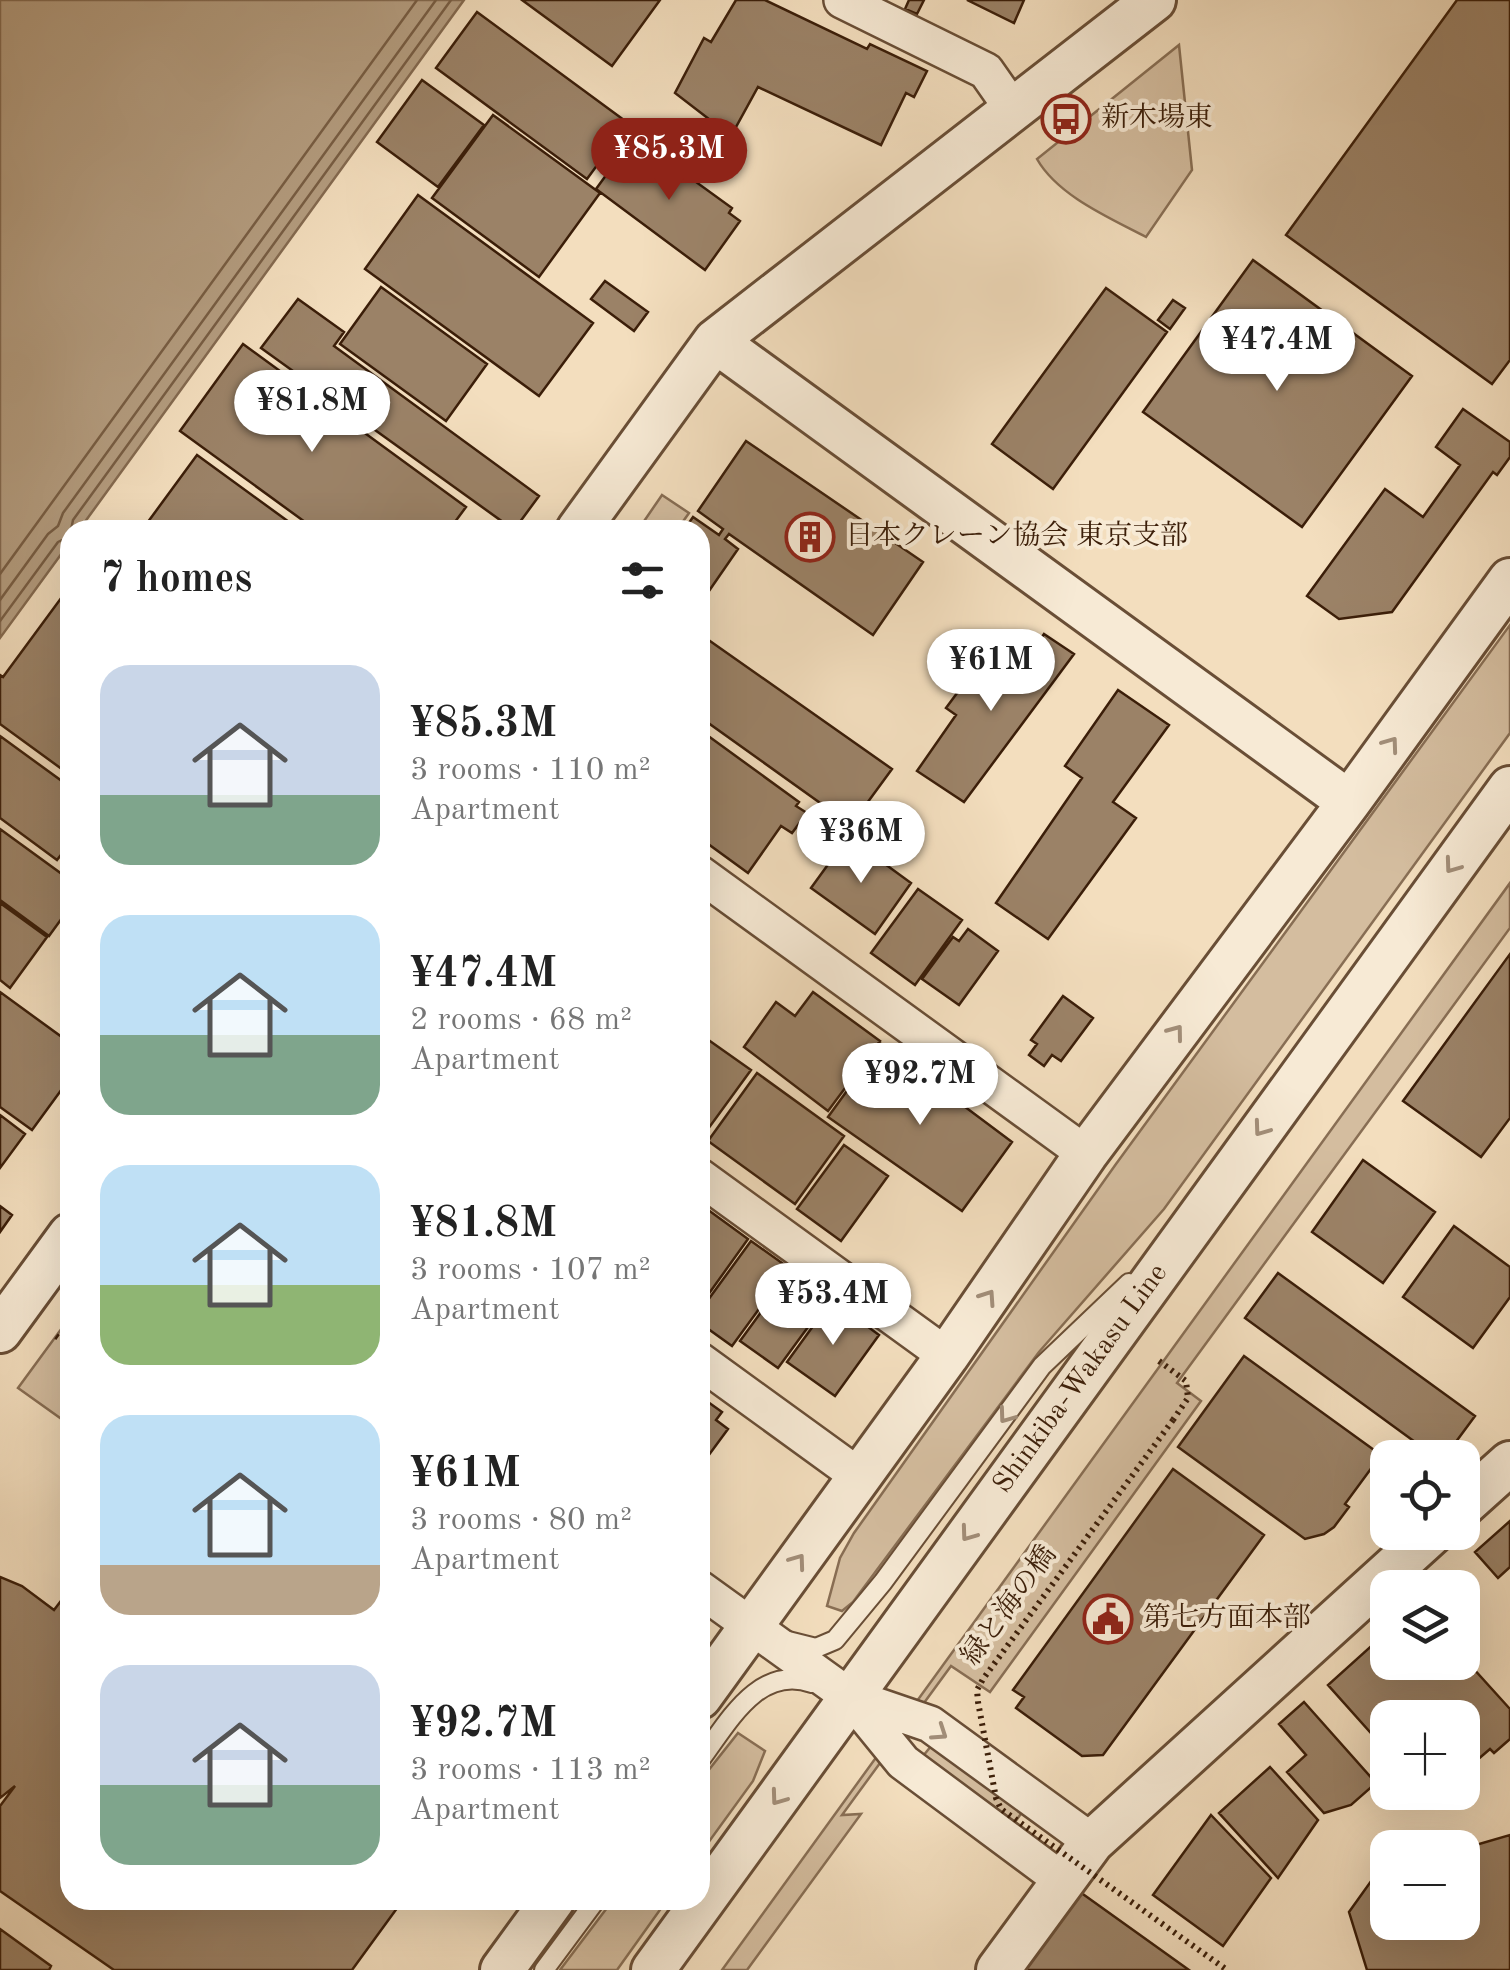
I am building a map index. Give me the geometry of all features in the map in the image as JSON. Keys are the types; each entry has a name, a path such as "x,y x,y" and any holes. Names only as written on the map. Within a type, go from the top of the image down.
{"street":[{"path":"842,0 986,72 1014,111"},
{"path":"585,520 715,342 1154,0"},
{"path":"715,342 1349,802"},
{"path":"710,1683 947,1356 1086,1154 1510,580"},
{"name":"Shinkiba-Wakasu Line","path":"710,1891 1510,788"},
{"path":"710,881 1086,1154"},
{"path":"710,1184 947,1356"},
{"path":"0,1331 60,1249"},
{"path":"710,1368 860,1476"},
{"path":"1480,1490 1510,1463"},
{"path":"998,1970 1092,1842 1413,1550"},
{"path":"710,1596 850,1697 902,1762 1064,1881"},
{"path":"850,1697 930,1724 1092,1842"},
{"path":"502,1970 545,1910"},
{"name":"Shinkiba-Wakasu Line","path":"653,1970 696,1910"}],"lane":[{"path":"751,1626 800,1646 816,1648 835,1640 883,1582 1042,1366 1195,1221"},
{"path":"710,1746 740,1706 756,1690 776,1680 795,1677 850,1697"},
{"path":"544,1970 589,1910"}],"path":[{"path":"56,1336 60,1339"},
{"name":"緑と海の橋","path":"1159,1361 1186,1381 1188,1398 984,1679 977,1690 978,1702 1001,1809 1227,1970"}],"shaded area":[{"path":"1179,45 1192,170 1146,237 1071,195 1037,159"},
{"path":"662,495 689,513 684,520 645,520"},
{"path":"1510,625 1510,733 1164,1209 1039,1352 853,1602 842,1611 827,1606 840,1558 854,1533 1116,1164"},
{"path":"1510,883 1510,928 1177,1383 1201,1401 990,1692 951,1666 842,1815 861,1814 747,1970 722,1970"},
{"path":"60,1331 60,1418 18,1388"},
{"path":"738,1733 765,1751 753,1781 710,1840 710,1768"},
{"path":"932,1745 1023,1811 1015,1822 923,1756"},
{"path":"605,1910 660,1910 617,1970 560,1970"}],"water":[{"path":"0,0 464,0 86,520 60,520 60,556 0,638"}],"building":[{"path":"522,0 660,0 612,66"},
{"path":"736,0 765,0 867,49 870,44 927,71 914,97 906,93 881,145 758,87 731,136 675,93 704,38 711,42"},
{"path":"909,0 924,0 917,14 905,9"},
{"path":"967,0 1024,0 1014,23"},
{"path":"1457,0 1510,0 1510,360 1492,384 1286,235"},
{"path":"477,12 628,123 587,179 436,68"},
{"path":"422,80 484,125 438,187 377,142"},
{"path":"493,115 600,193 539,277 432,198"},
{"path":"634,137 732,208 729,213 740,221 705,270 596,189"},
{"path":"418,195 593,323 539,396 365,269"},
{"path":"1253,260 1412,376 1302,527 1143,412"},
{"path":"605,281 648,312 634,331 591,299"},
{"path":"381,287 487,364 446,421 340,344"},
{"path":"1106,288 1167,332 1053,489 992,444"},
{"path":"298,299 344,332 334,346 539,496 521,520 500,520 261,348"},
{"path":"1173,300 1185,308 1170,329 1158,320"},
{"path":"243,344 466,507 456,520 302,520 180,431"},
{"path":"1463,409 1510,442 1510,457 1497,475 1493,472 1392,612 1339,619 1307,596 1385,489 1423,517 1460,465 1436,447"},
{"name":"日本クレーン協会 東京支部","path":"746,441 923,562 873,635 729,534 725,539 738,549 710,590 710,529 719,535 723,529 698,511"},
{"path":"197,455 286,520 149,520"},
{"path":"60,600 60,768 0,724 0,675 3,677"},
{"path":"1044,634 1074,654 964,802 917,771 956,715 946,708 992,646 1022,666"},
{"path":"710,641 892,769 851,825 710,724"},
{"path":"1118,690 1169,725 1113,802 1136,818 1048,939 996,903 1082,778 1065,766"},
{"path":"0,736 60,780 60,856 57,860 0,818"},
{"path":"710,737 799,802 796,806 807,813 792,833 781,826 748,873 710,845"},
{"path":"812,814 837,832 828,844 803,826"},
{"path":"0,829 60,873 60,921 49,936 0,900"},
{"path":"848,837 911,883 875,934 811,888"},
{"path":"918,889 962,920 915,985 871,953"},
{"path":"0,903 47,937 10,988 0,980"},
{"path":"968,929 998,951 959,1005 922,979 953,937 959,941"},
{"path":"1510,954 1510,1118 1481,1157 1403,1101"},
{"path":"0,992 60,1036 60,1092 32,1130 0,1107"},
{"path":"813,992 880,1041 828,1111 744,1047 776,1002 795,1016"},
{"path":"1063,996 1093,1018 1061,1061 1052,1055 1044,1066 1029,1055 1037,1044 1031,1040"},
{"path":"710,1041 751,1070 710,1126"},
{"path":"881,1044 1012,1142 962,1211 828,1117"},
{"path":"757,1073 844,1136 795,1204 710,1142"},
{"path":"0,1115 25,1134 0,1168"},
{"path":"844,1145 888,1176 841,1241 797,1209"},
{"path":"1363,1160 1435,1212 1383,1283 1312,1232"},
{"path":"0,1206 12,1215 0,1232"},
{"path":"710,1211 748,1239 710,1292"},
{"path":"1454,1226 1510,1267 1510,1297 1473,1348 1403,1297"},
{"path":"751,1241 789,1268 732,1346 710,1330 710,1297"},
{"path":"792,1270 830,1297 778,1368 740,1341"},
{"path":"1278,1273 1475,1416 1457,1440 1412,1440 1245,1318"},
{"path":"832,1300 879,1335 835,1396 787,1362"},
{"path":"1244,1356 1370,1447 1370,1470 1334,1527 1305,1539 1178,1447"},
{"path":"710,1403 722,1412 716,1420 728,1429 710,1453"},
{"path":"1173,1469 1264,1535 1103,1755 1082,1756 1016,1708 1024,1697 1013,1690"},
{"path":"1510,1521 1510,1567 1498,1578 1475,1552"},
{"path":"0,1577 22,1586 54,1610 60,1602 60,1910 396,1910 352,1970 114,1970 0,1891 0,1806 15,1786 0,1798"},
{"path":"1370,1647 1370,1680 1480,1680 1480,1676 1510,1709 1510,1739 1494,1753 1490,1749 1480,1758 1480,1700 1370,1700 1370,1732 1328,1685"},
{"path":"1304,1702 1370,1776 1370,1788 1351,1805 1324,1813 1287,1772 1306,1755 1279,1724"},
{"path":"1270,1767 1318,1820 1278,1878 1219,1813"},
{"path":"1211,1815 1271,1878 1223,1946 1153,1895"},
{"path":"1510,1835 1510,1970 1367,1970 1349,1912 1370,1883 1370,1940 1480,1940 1480,1844"},
{"path":"1080,1892 1189,1970 1024,1970"},
{"path":"0,1929 51,1966 49,1970 0,1970"}],"place":[{"name":"新木場東","path":"1066,119"},
{"name":"日本クレーン協会 東京支部","path":"810,537"},
{"name":"第七方面本部","path":"1108,1619"}]}
